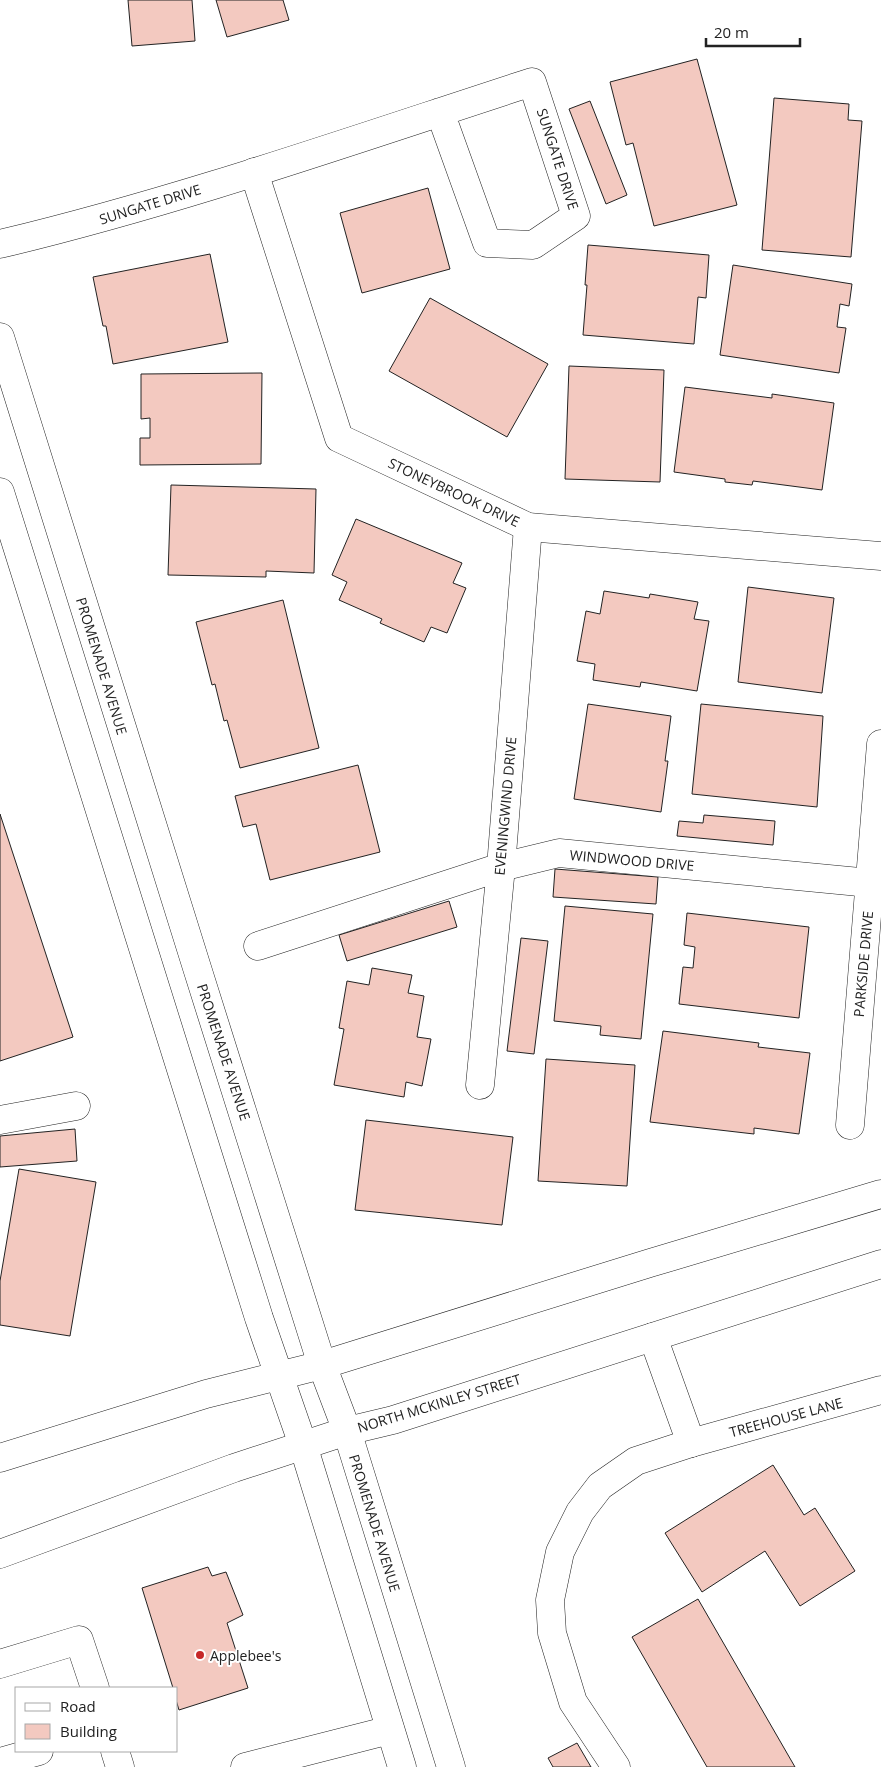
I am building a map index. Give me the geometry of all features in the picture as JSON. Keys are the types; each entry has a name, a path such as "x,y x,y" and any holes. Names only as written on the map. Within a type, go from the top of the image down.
{"main road":[{"name":"SUNGATE DRIVE","path":"0,244 94,221 254,172 532,82 576,216 533,245 487,243 440,112"},
{"name":"STONEYBROOK DRIVE","path":"254,172 339,438 528,527 881,556"},
{"name":"PROMENADE AVENUE","path":"0,337 322,1365 347,1431 450,1767"},
{"path":"0,492 153,985 278,1376 303,1445 402,1767"},
{"name":"EVENINGWIND DRIVE","path":"480,1085 501,867 528,527"},
{"name":"PARKSIDE DRIVE","path":"850,1125 881,744"},
{"name":"WINDWOOD DRIVE","path":"258,946 501,867 559,854 870,883"},
{"path":"0,1120 76,1106"},
{"path":"0,1458 206,1394 322,1365 650,1263 881,1194"},
{"name":"NORTH MCKINLEY STREET","path":"0,1554 234,1468 303,1445 347,1431 393,1420 881,1264"},
{"path":"653,1337 691,1443"},
{"name":"TREEHOUSE LANE","path":"616,1767 573,1702 552,1633 550,1600 560,1552 580,1512 600,1486 636,1461 691,1443 881,1390"},
{"path":"0,1664 79,1640 94,1687"},
{"path":"245,1767 277,1763 390,1730"},
{"path":"0,1762 36,1752"},
{"path":"115,1752 120,1767"}],"building":[{"path":"128,0 192,0 195,41 132,46"},
{"path":"216,0 283,0 289,20 227,37"},
{"path":"697,59 737,205 654,226 633,143 626,145 610,82"},
{"path":"774,98 849,104 848,120 862,121 851,257 762,250"},
{"path":"590,101 627,195 606,204 569,109"},
{"path":"428,188 450,269 362,293 340,213"},
{"path":"588,245 709,255 706,298 698,297 694,344 583,335"},
{"path":"210,254 228,342 113,364 106,326 103,326 93,277"},
{"path":"733,265 852,284 849,306 840,304 837,327 846,328 839,373 720,355"},
{"path":"430,298 548,364 507,437 389,371"},
{"path":"569,366 664,370 660,482 565,479"},
{"path":"262,373 261,464 140,465 140,438 150,438 150,418 141,419 141,374"},
{"path":"685,387 772,398 772,394 834,403 822,490 753,481 752,485 725,482 725,479 674,472"},
{"path":"171,485 316,489 314,573 266,571 266,577 168,575"},
{"path":"356,519 462,563 453,583 466,588 447,633 431,627 424,642 380,623 382,619 339,600 347,582 332,575"},
{"path":"748,587 834,598 822,693 738,682"},
{"path":"604,591 649,598 650,594 698,602 694,619 709,621 697,691 641,682 640,687 593,680 595,664 577,661 586,611 600,614"},
{"path":"283,600 319,748 240,768 227,720 224,721 215,684 212,685 196,622"},
{"path":"588,704 671,716 665,761 668,761 661,812 574,799"},
{"path":"701,704 823,716 817,807 692,794"},
{"path":"358,765 380,852 270,880 256,824 243,827 235,796"},
{"path":"0,814 73,1037 0,1061"},
{"path":"704,815 775,821 773,845 677,836 679,821 703,823"},
{"path":"555,869 658,877 656,904 553,897"},
{"path":"449,901 457,927 347,961 339,935"},
{"path":"565,906 653,914 641,1039 600,1035 601,1026 554,1021"},
{"path":"687,913 809,927 799,1018 679,1004 683,967 693,968 695,947 684,945"},
{"path":"521,938 548,941 534,1054 507,1051"},
{"path":"372,968 412,975 408,993 424,996 417,1037 431,1039 422,1086 406,1082 404,1097 334,1085 344,1029 339,1028 347,981 369,985"},
{"path":"663,1031 759,1043 758,1047 810,1053 799,1134 754,1128 754,1134 650,1122"},
{"path":"546,1059 635,1065 627,1186 538,1181"},
{"path":"366,1120 513,1137 502,1225 355,1210"},
{"path":"75,1129 77,1161 0,1167 0,1136"},
{"path":"19,1169 96,1182 70,1336 0,1325 0,1281"},
{"path":"773,1465 804,1515 815,1508 855,1571 800,1606 765,1551 702,1592 665,1533"},
{"name":"Applebee's","path":"208,1567 212,1576 226,1572 243,1615 227,1623 248,1688 179,1710 178,1687 173,1687 142,1588"},
{"path":"698,1599 795,1767 707,1767 632,1637"},
{"path":"577,1743 591,1767 553,1767 548,1758"}],"place":[{"name":"Applebee's","path":"200,1655"}]}
